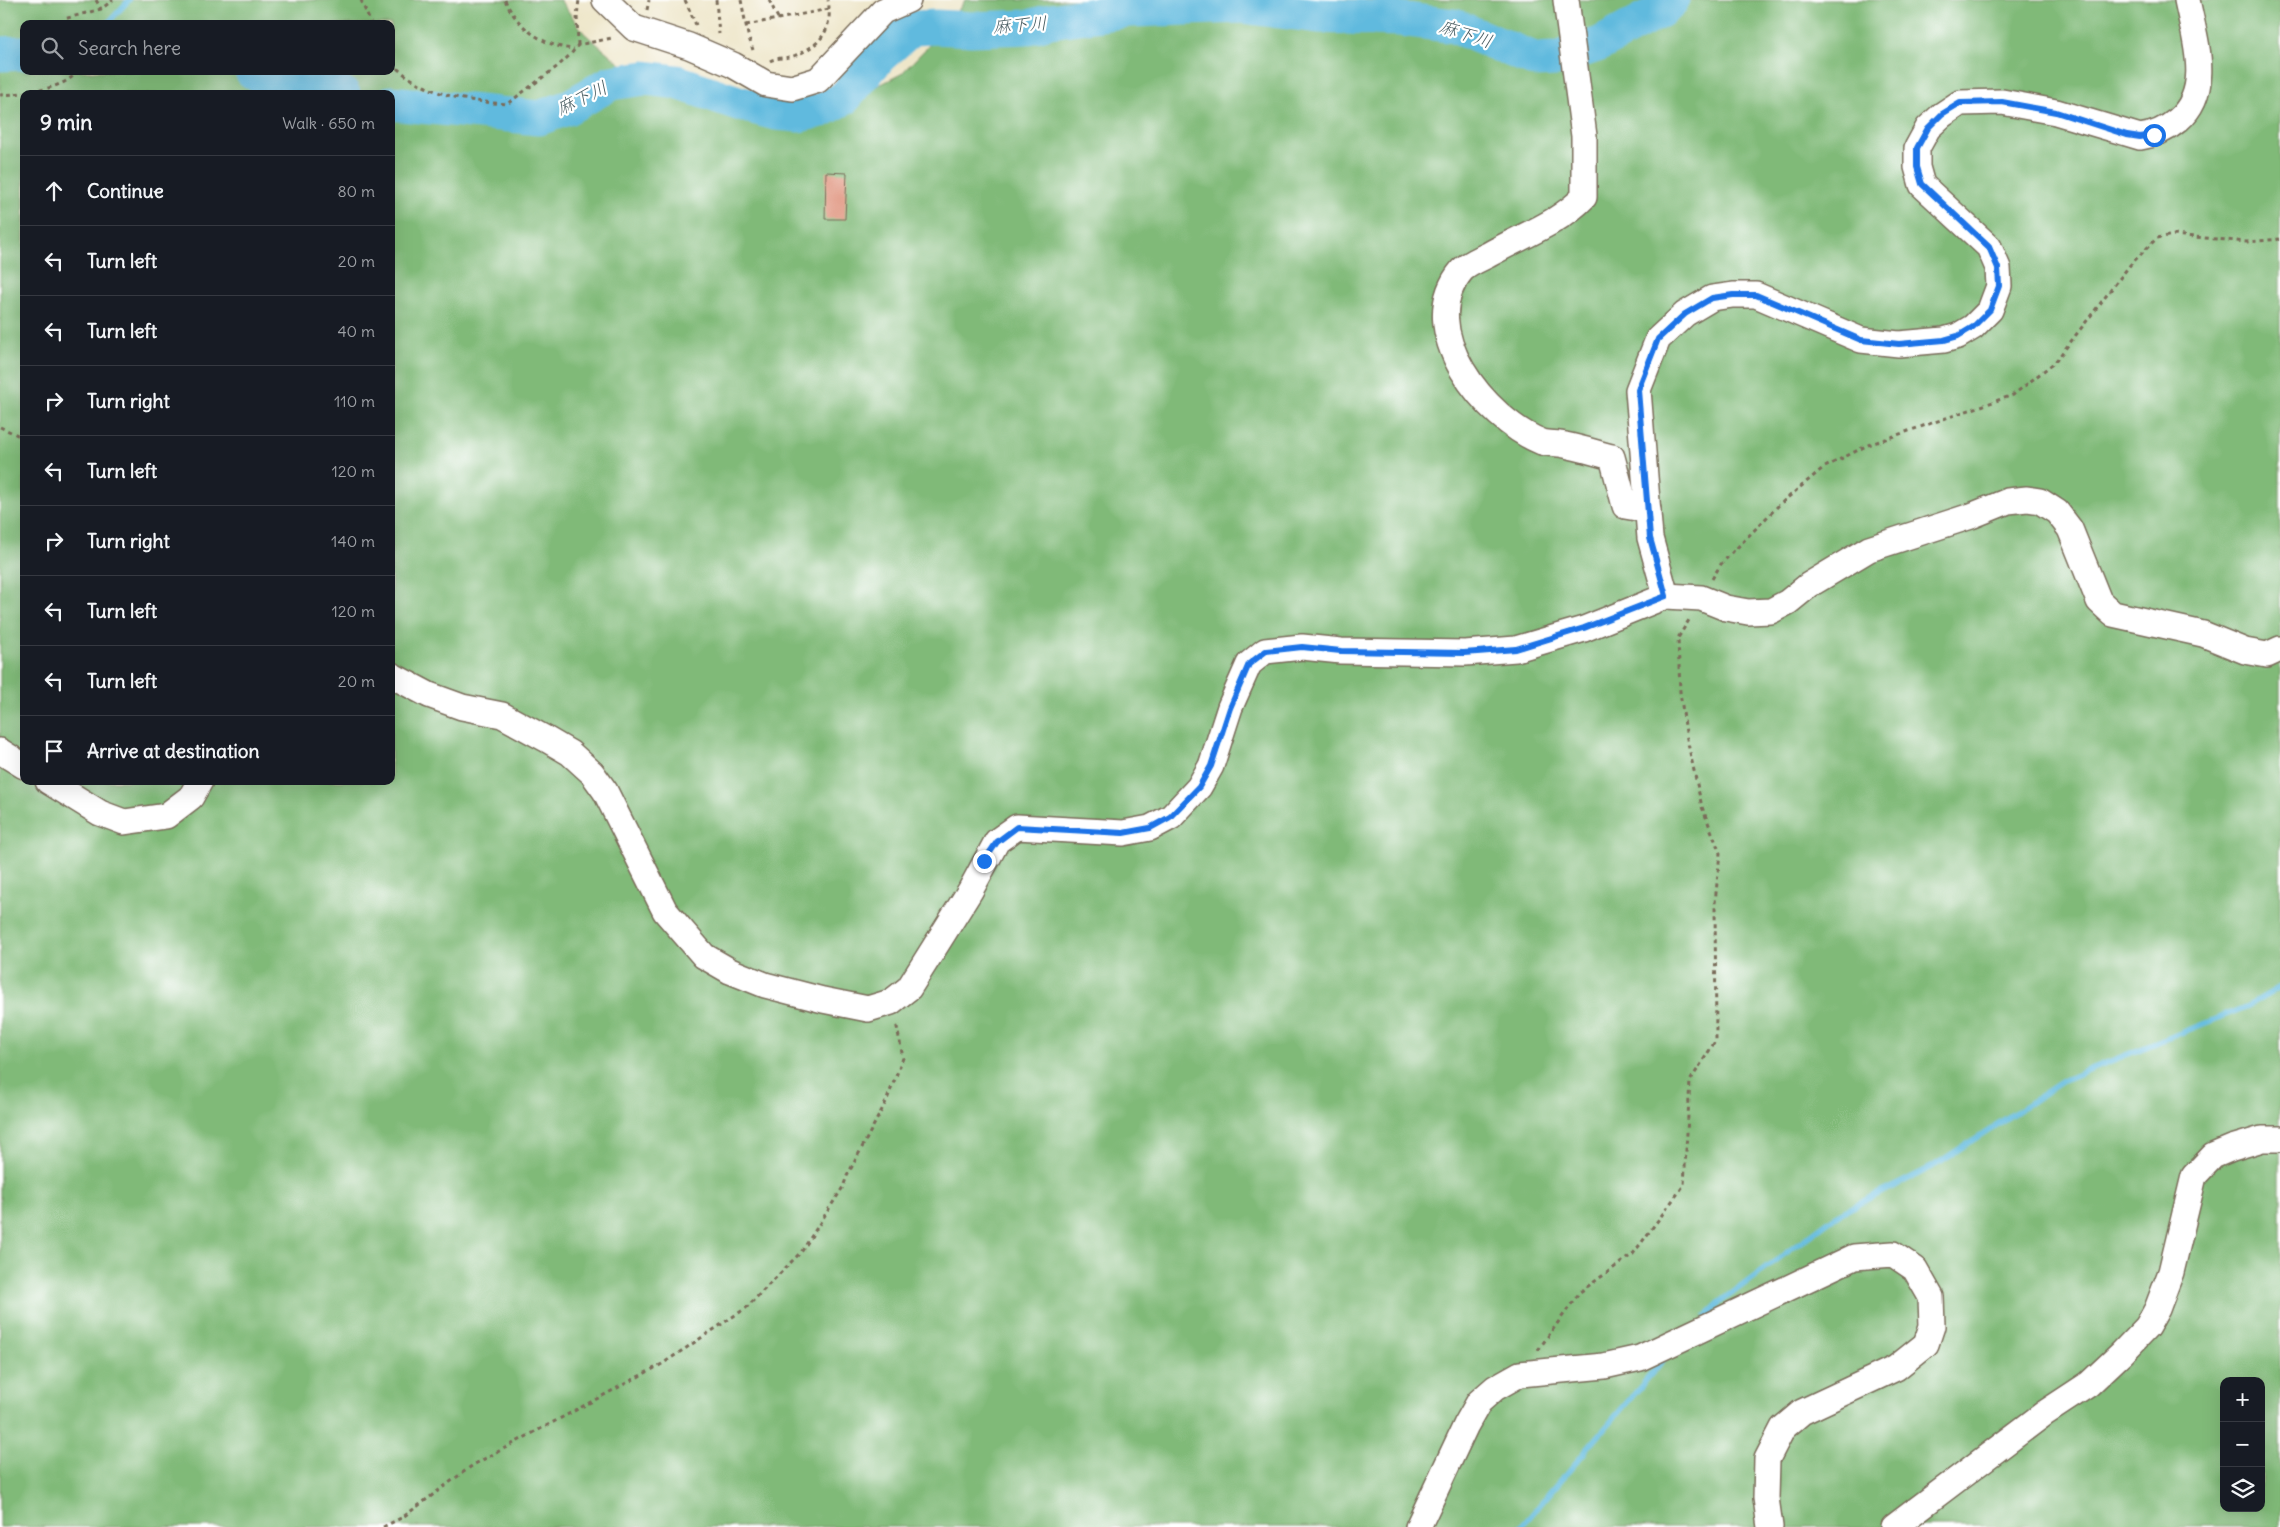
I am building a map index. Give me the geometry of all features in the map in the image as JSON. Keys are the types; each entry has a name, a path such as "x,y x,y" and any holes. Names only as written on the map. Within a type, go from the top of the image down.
{"street":[{"path":"605,0 634,28 714,56 766,84 792,88 818,80 879,5 908,0"},
{"path":"1566,0 1584,136 1584,196 1570,212 1462,269 1449,292 1445,320 1451,350 1473,386 1508,422 1543,442 1564,445 1612,458 1625,506 1648,510"},
{"path":"1666,596 1650,538 1638,390 1658,339 1685,314 1712,298 1733,295 1756,295 1861,340 1899,344 1944,340 1958,336 1973,327 1990,310 1999,286 1998,268 1989,247 1922,184 1917,167 1917,148 1928,128 1942,114 1960,103 2002,102 2056,112 2127,135 2140,137 2154,135 2165,130 2188,111 2194,102 2198,89 2199,67 2187,0"},
{"path":"395,677 429,695 462,708 502,715 570,752 592,773 605,791 665,911 704,956 730,971 765,985 868,1009 891,1002 909,988 970,891 997,842 1017,827 1123,833 1150,828 1170,817 1199,787 1207,773 1230,708 1249,664 1266,651 1302,647 1341,651 1464,653 1516,649 1584,628 1666,596 1701,598 1726,608 1748,612 1771,611 1788,602 1809,585 1869,549 1971,516 2008,501 2027,499 2040,501 2057,512 2070,529 2099,602 2114,614 2203,634 2245,651 2267,655 2280,649"},
{"path":"0,751 20,764"},
{"path":"55,785 100,812 124,822 166,816 191,797 198,785"},
{"path":"1894,1527 2045,1413 2088,1384 2122,1353 2147,1327 2157,1310 2170,1272 2194,1176 2212,1156 2262,1139 2280,1139"},
{"path":"1418,1527 1461,1434 1479,1402 1494,1388 1520,1374 1604,1366 1640,1358 1854,1257 1893,1254 1915,1269 1931,1297 1932,1326 1926,1344 1896,1368 1802,1412 1783,1428 1767,1459 1766,1498 1770,1527"}],"path":[{"path":"96,0 101,9"},
{"path":"64,20 101,9 113,0"},
{"path":"361,0 369,20"},
{"path":"505,0 517,18 539,39 574,50"},
{"path":"578,45 577,16 580,0"},
{"path":"642,0 646,13 649,0"},
{"path":"714,56 719,40 716,0"},
{"path":"741,0 752,49 756,52"},
{"path":"769,0 778,18"},
{"path":"766,57 771,60 795,56 811,47 829,26 828,0"},
{"path":"746,25 829,9"},
{"path":"395,66 443,95 462,100 507,104 558,66 578,45 606,38 649,34"},
{"path":"766,84 767,68 771,60"},
{"path":"33,90 66,83 73,75"},
{"path":"0,95 20,93"},
{"path":"1520,1374 1580,1292 1633,1254 1684,1185 1690,1080 1716,1040 1715,904 1720,853 1702,807 1687,740 1680,692 1678,638 1721,564 1779,505 1823,468 1868,445 2012,395 2027,384 2055,362 2130,264 2157,238 2174,235 2247,242 2280,239"},
{"path":"0,428 20,436"},
{"path":"383,1527 403,1517 473,1465 670,1359 746,1308 802,1251 843,1187 886,1102 903,1058 891,1002"}],"green space":[{"path":"0,0 560,0 584,33 649,88 739,118 816,117 901,74 948,26 965,0 2280,0 2280,1527 0,1527"}],"building":[{"path":"826,172 847,173 845,219 825,219"}],"waterway":[{"path":"111,20 129,0"},
{"name":"麻下川","path":"395,103 539,118 567,108 611,83 645,78 677,82 738,103 776,113 799,115 822,110 844,98 880,56 912,28 971,29 1029,27 1050,21 1130,10 1242,6 1319,16 1400,19 1454,26 1536,60 1556,59 1600,44 1660,11 1672,0"},
{"name":"麻下川","path":"0,54 20,53"},
{"name":"麻下川","path":"258,75 324,90"},
{"path":"1706,1316 1719,1303 1837,1215 1932,1167 2066,1079 2248,1006 2280,987"},
{"path":"1521,1527 1665,1358"}],"route":[{"path":"984,861 997,842 1017,827 1032,826 1123,833 1150,828 1170,817 1199,787 1211,766 1230,708 1249,664 1266,651 1302,647 1341,651 1374,650 1464,653 1516,649 1584,628 1666,596 1650,538 1639,421 1638,390 1658,339 1685,314 1712,298 1733,295 1756,295 1861,340 1899,344 1944,340 1958,336 1973,327 1990,310 1999,286 1998,268 1989,247 1922,184 1917,167 1917,148 1928,128 1942,114 1960,103 2002,102 2056,112 2127,135 2140,137 2154,135"}]}
